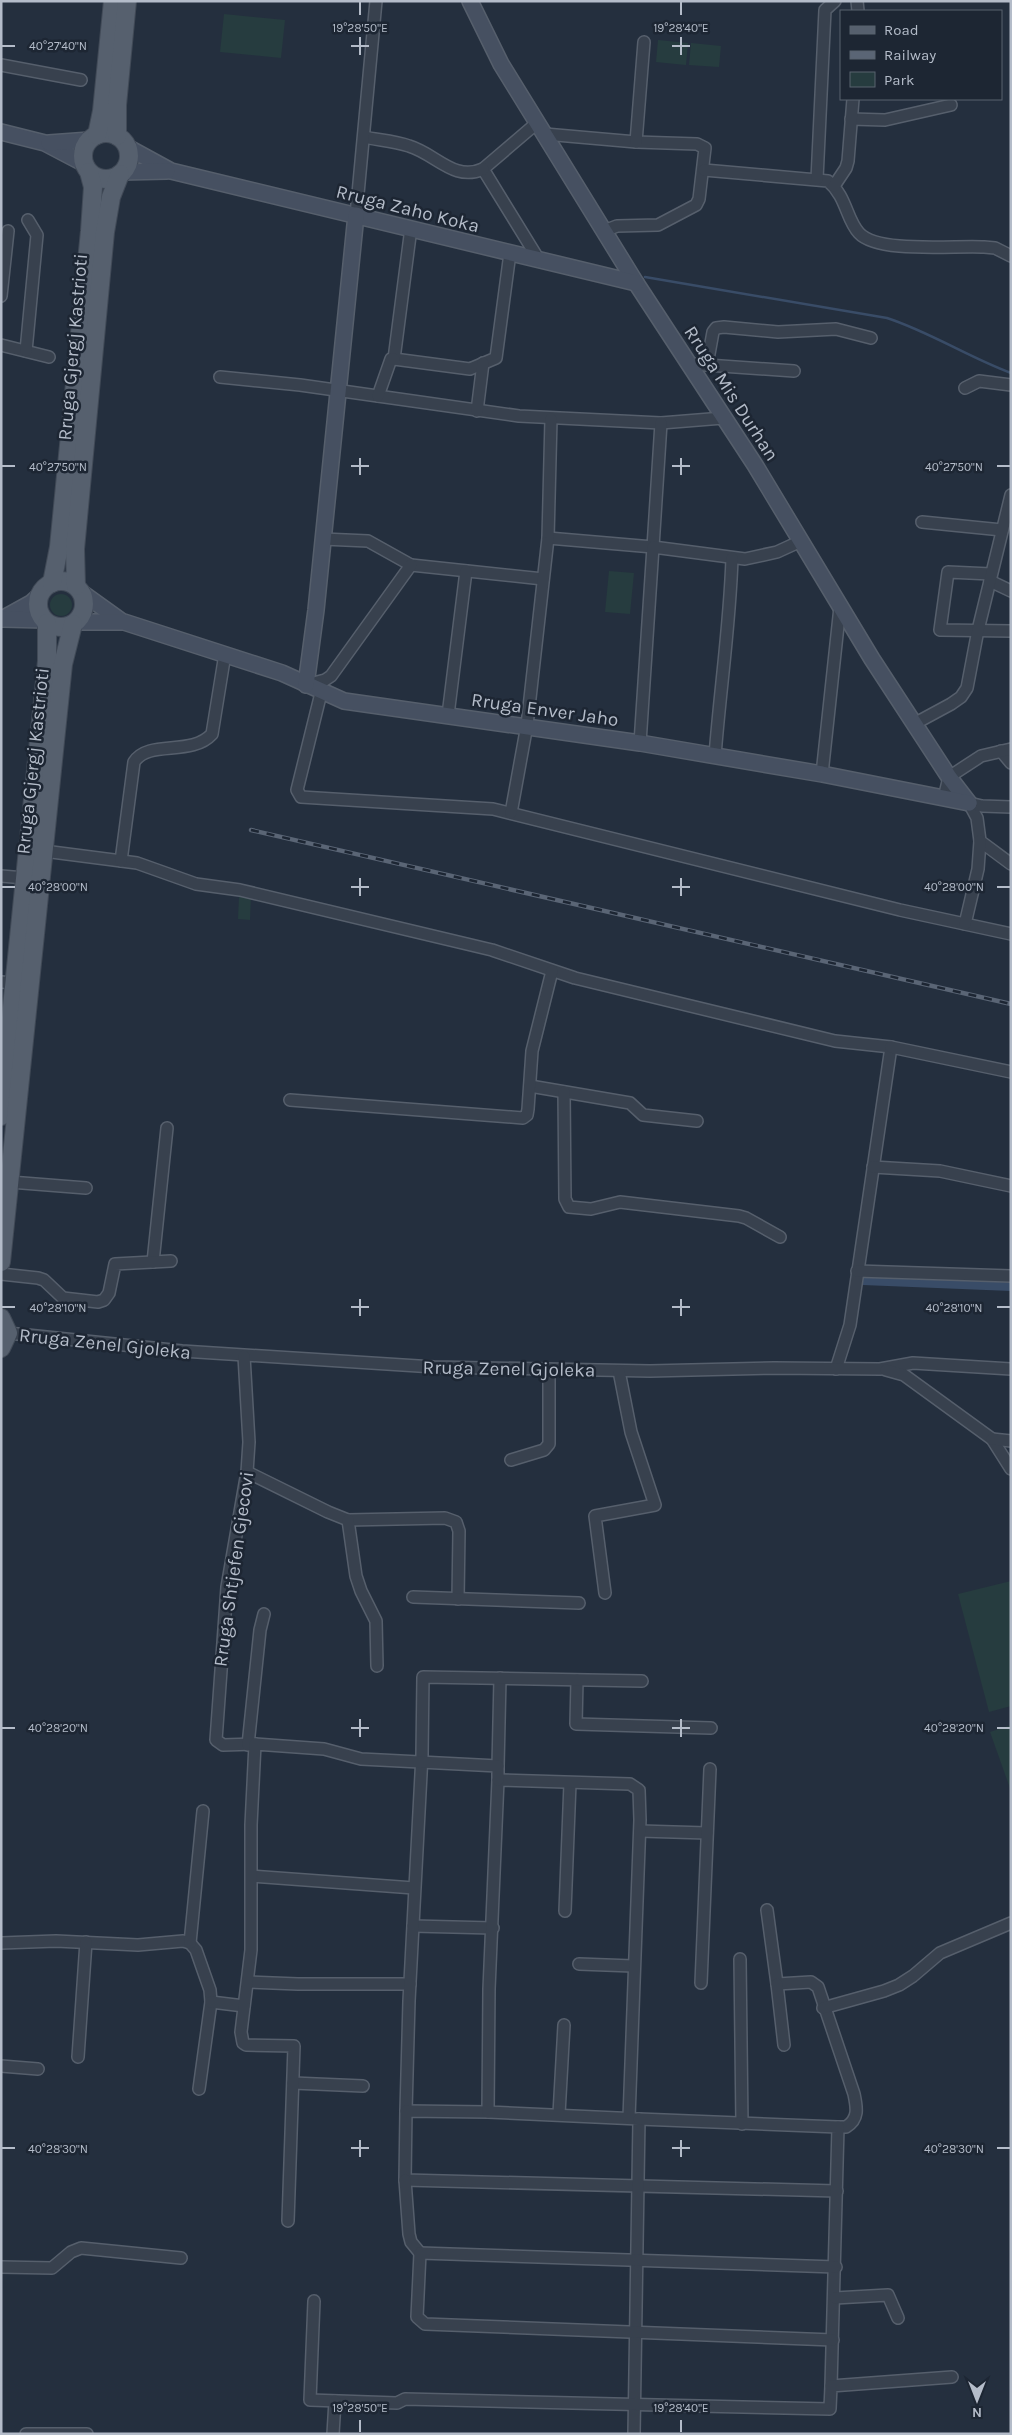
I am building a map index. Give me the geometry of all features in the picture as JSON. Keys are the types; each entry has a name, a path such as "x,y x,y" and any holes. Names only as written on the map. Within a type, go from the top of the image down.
{"main road":[{"path":"113,1 102,111 94,137 84,151 87,168 97,177 106,179 121,174 128,161 122,142 117,105 127,1"},
{"path":"94,137 110,133 122,142"},
{"name":"Rruga Gjergj Kastrioti","path":"46,589 59,547 90,231 93,187 87,168"},
{"name":"Rruga Gjergj Kastrioti","path":"78,589 74,549 105,232 111,198 121,174"},
{"path":"64,581 78,589 84,608 75,623 60,628 45,622 38,606 46,589 64,581"},
{"name":"Rruga Gjergj Kastrioti","path":"1,1116 8,982 25,878 47,662 45,622"},
{"name":"Rruga Gjergj Kastrioti","path":"1,1262 63,664 75,623"}],"street":[{"path":"376,1 323,539 306,685 325,680 331,676 411,566"},
{"name":"Rruga Mis Durhan","path":"470,1 500,64 636,283 755,465 840,607 914,724 949,777 969,803"},
{"path":"817,178 825,10 835,1"},
{"path":"636,142 644,42"},
{"path":"1,65 81,80"},
{"path":"834,186 846,168 848,161 852,100"},
{"path":"851,119 885,120 951,105"},
{"path":"364,137 409,146 455,171 475,173 541,128 636,142 702,145 705,148 704,170 696,205 658,225 617,226 604,231"},
{"path":"1,132 45,143 87,168"},
{"path":"45,143 94,137"},
{"path":"122,142 171,171"},
{"path":"483,169 538,260"},
{"path":"704,170 817,178 828,181 846,203 859,234 880,244 984,246 995,248 1011,256"},
{"path":"121,174 171,171"},
{"name":"Rruga Zaho Koka","path":"171,171 636,283"},
{"path":"26,351 37,236 28,220"},
{"path":"394,359 411,228"},
{"path":"1,296 8,231"},
{"path":"378,396 391,359 470,369 496,358 510,254"},
{"path":"707,365 713,332 716,328 724,327 778,332 836,329 871,338"},
{"path":"1,345 49,357"},
{"path":"477,411 483,363"},
{"path":"689,364 794,371"},
{"path":"220,377 551,419 661,423 723,418"},
{"path":"964,388 979,381 1011,385"},
{"path":"511,813 527,725 548,538 551,419"},
{"path":"640,743 661,423"},
{"path":"914,724 961,697 969,679 978,630 1011,495"},
{"path":"922,522 1002,530"},
{"path":"548,538 652,547 732,558 762,557 801,541"},
{"path":"323,539 368,541 411,566 543,579"},
{"path":"715,756 722,663 729,619 732,558"},
{"path":"448,715 466,571"},
{"path":"1011,591 991,577 948,572 940,630 1011,631"},
{"path":"2,619 31,603 46,589"},
{"path":"78,589 124,622"},
{"path":"822,774 840,607"},
{"path":"2,619 45,622"},
{"path":"75,623 124,622"},
{"name":"Rruga Enver Jaho","path":"124,622 282,673 321,693 356,704 527,725 640,743 822,774 969,803"},
{"path":"121,860 134,762 141,755 148,752 192,746 208,739 212,734 225,654"},
{"path":"321,693 297,790 301,797 493,809 1011,934"},
{"path":"944,798 949,777 981,756 1006,750 1011,763"},
{"path":"965,924 978,869 980,841 977,818 969,803"},
{"path":"969,803 982,806 1011,807"},
{"path":"980,841 1011,864"},
{"path":"44,851 121,860 151,866 196,884 240,890 492,950 552,971 835,1041 891,1047 1011,1072"},
{"path":"1,876 25,878"},
{"path":"290,1100 517,1118 527,1115 532,1050 552,971"},
{"path":"836,1369 850,1325 891,1047"},
{"path":"530,1086 630,1103 643,1115 697,1121"},
{"path":"564,1092 566,1199 569,1207 591,1209 620,1202 739,1216 780,1237"},
{"path":"153,1262 167,1128"},
{"path":"873,1166 940,1171 1011,1186"},
{"path":"10,1182 86,1188"},
{"path":"1,1274 38,1278 44,1280 63,1298 98,1302 104,1300 109,1293 115,1264 171,1260"},
{"path":"857,1271 1011,1276"},
{"name":"Rruga Zenel Gjoleka","path":"3,1326 244,1356 434,1367 619,1371 880,1369 913,1363 1011,1369"},
{"name":"Rruga Shtjefen Gjecovi","path":"244,1356 249,1442 247,1472 227,1587 216,1740 222,1745 252,1745"},
{"path":"880,1369 904,1375 992,1440 1011,1469"},
{"path":"511,1460 544,1450 549,1444 549,1370"},
{"path":"605,1593 595,1516 655,1505 631,1432 619,1371"},
{"path":"992,1440 1011,1442"},
{"path":"247,1472 333,1515 348,1520 446,1518 456,1522 459,1531 458,1599"},
{"path":"348,1520 361,1592 376,1621 377,1666"},
{"path":"413,1597 579,1603"},
{"path":"264,1614 260,1630 252,1745 252,1876 248,1982 241,2032 243,2043 294,2046 288,2220"},
{"path":"642,1681 423,1677 421,1763 410,1984 405,2180 409,2234 411,2242 420,2253 417,2317 425,2324 833,2340"},
{"path":"488,2112 500,1678"},
{"path":"577,1680 576,1724 711,1728"},
{"path":"252,1745 301,1747 339,1752 361,1759 498,1766"},
{"path":"701,1983 710,1769"},
{"path":"498,1780 636,1786 640,1795 634,1966 634,2118 639,2186 634,2434"},
{"path":"565,1911 570,1783"},
{"path":"199,2089 211,2002 207,1977 196,1950 190,1942 203,1811"},
{"path":"640,1831 707,1833"},
{"path":"252,1876 414,1888"},
{"path":"767,1910 784,2045"},
{"path":"832,2006 899,1985 913,1976 940,1953 1011,1924"},
{"path":"413,1926 493,1928"},
{"path":"1,1943 44,1941 138,1945 190,1942"},
{"path":"78,2057 86,1942"},
{"path":"740,1959 742,2124"},
{"path":"580,1964 634,1966"},
{"path":"248,1982 410,1984"},
{"path":"406,2111 559,2114 742,2124 846,2127 856,2117 857,2107 832,2006 816,1984 811,1982 777,1984"},
{"path":"211,2002 244,2006"},
{"path":"559,2114 564,2025"},
{"path":"1,2066 38,2069"},
{"path":"293,2084 363,2086"},
{"path":"314,2301 310,2400 397,2403 405,2399 830,2409 836,2267 838,2127"},
{"path":"405,2180 837,2191"},
{"path":"1,2267 52,2268 70,2252 81,2248 181,2258"},
{"path":"420,2253 637,2262 836,2267"},
{"path":"834,2298 888,2295 898,2318"},
{"path":"831,2386 952,2377"},
{"path":"333,2434 335,2401"},
{"path":"26,2434 87,2434"}],"green space":[{"path":"224,14 285,20 281,58 220,52"},
{"path":"658,40 688,43 686,65 656,62"},
{"path":"691,43 721,46 719,67 689,65"},
{"path":"609,571 634,573 630,614 605,612"},
{"path":"57,594 65,594 72,601 72,609 65,616 57,616 50,609 50,601"},
{"path":"239,896 251,896 250,920 238,919"},
{"path":"1011,1581 1011,1706 989,1712 958,1594"},
{"path":"1011,1725 1011,1791 990,1732"}],"waterway":[{"path":"645,277 887,318 918,330 1011,373"},
{"path":"863,1280 1011,1286"}],"railway":[{"path":"251,830 1011,1004"}]}
